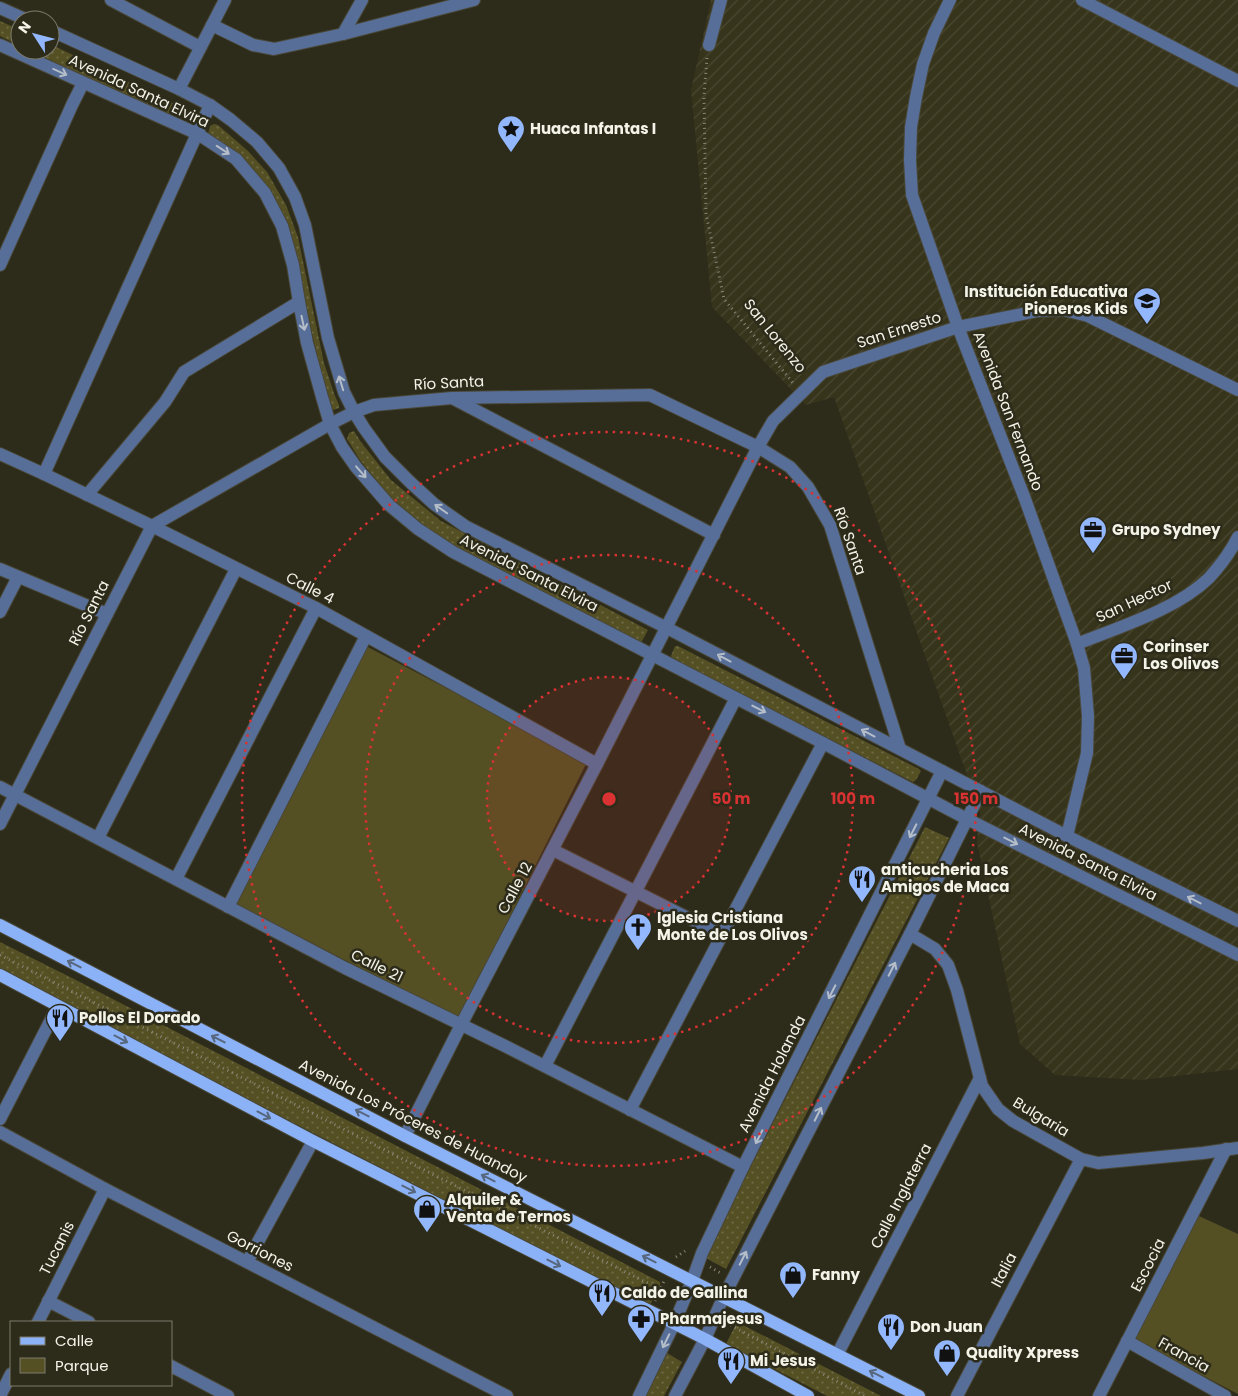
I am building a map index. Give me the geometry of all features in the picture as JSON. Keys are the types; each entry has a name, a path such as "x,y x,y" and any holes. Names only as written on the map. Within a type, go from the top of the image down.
{"main road":[{"name":"Avenida Los Próceres de Huandoy","path":"0,926 405,1136 919,1396"},
{"path":"0,976 313,1141 705,1339 808,1396"}],"street":[{"path":"111,0 200,47"},
{"path":"179,89 225,0"},
{"path":"343,34 362,0"},
{"path":"212,25 254,44 274,49 343,34 474,0"},
{"path":"709,45 722,0"},
{"name":"Avenida San Fernando","path":"950,0 934,33 923,64 911,126 912,195 958,328 1025,500 1084,668 1088,716 1087,753 1067,836"},
{"path":"1082,0 1238,81"},
{"name":"Avenida Santa Elvira","path":"60,35 210,105 257,142 279,168 295,198 305,225 328,338 344,392 354,412 386,457 434,504 465,526 1238,922"},
{"name":"Avenida Santa Elvira","path":"0,45 198,134 236,158 265,193 282,226 293,265 307,343 330,424 342,447 356,467 389,505 418,529 453,552 967,819 1238,955"},
{"path":"0,265 83,83"},
{"path":"44,474 210,105"},
{"path":"87,495 165,402 184,372 299,302"},
{"name":"San Ernesto","path":"801,394 824,372 958,328 1037,312 1064,310 1088,316 1238,390"},
{"name":"San Lorenzo","path":"653,655 772,421 801,394"},
{"name":"Río Santa","path":"0,824 152,526 354,412 374,405 452,398 650,395 758,447 790,467 808,487 830,526 900,749"},
{"path":"452,398 714,535"},
{"name":"Calle 4","path":"0,454 152,526 316,608 597,764"},
{"name":"San Hector","path":"1077,644 1171,605 1191,592 1208,578 1224,560 1238,537"},
{"path":"0,569 107,614"},
{"path":"98,838 236,569"},
{"path":"0,612 18,577"},
{"path":"176,879 316,608"},
{"path":"228,907 366,636"},
{"name":"Calle 12","path":"405,1136 653,655"},
{"path":"545,1066 736,698"},
{"path":"630,1110 823,743"},
{"name":"Avenida Holanda","path":"639,1396 674,1324 702,1253 743,1167 942,771"},
{"name":"Calle 21","path":"0,787 345,968 545,1066 743,1167"},
{"path":"676,1396 723,1298 910,934 981,791"},
{"path":"553,850 722,935"},
{"name":"Bulgaria","path":"910,934 935,949 948,965 957,990 982,1086 998,1109 1014,1120 1081,1159 1098,1163 1203,1153 1232,1148"},
{"path":"0,1119 58,1006"},
{"name":"Calle Inglaterra","path":"837,1355 980,1078"},
{"name":"Gorriones","path":"0,1132 105,1189 500,1395"},
{"path":"247,1262 313,1141"},
{"name":"Escocia","path":"1099,1396 1232,1148"},
{"name":"Italia","path":"957,1396 1081,1159"},
{"name":"Tucanis","path":"38,1321 105,1189"},
{"path":"48,1301 87,1321"},
{"name":"Francia","path":"1127,1341 1225,1396"},
{"path":"172,1367 228,1396"},
{"path":"0,1396 10,1376"}],"path":[{"name":"San Lorenzo","path":"709,45 704,95 706,214 724,299 801,394"},
{"path":"0,954 684,1301"},
{"path":"676,1257 684,1251"},
{"path":"710,1266 725,1275"},
{"path":"652,1308 664,1281"},
{"path":"714,1318 865,1396"}],"shaded area":[{"path":"711,0 1238,0 1238,1069 1141,1080 1055,1075 1020,1044 977,842 980,812 834,397 806,405 712,307 691,90"}],"green space":[{"path":"0,21 10,26 10,41 0,36"},
{"path":"60,49 179,106 182,108 175,120 50,60 60,60"},
{"path":"218,125 248,151 267,172 286,205 298,237 324,363 339,408 334,410 330,407 313,338 294,246 272,194 256,173 233,151 208,134 210,126"},
{"path":"354,431 391,480 441,521 648,630 641,643 466,553 423,526 389,496 360,460 347,439 349,433"},
{"path":"364,645 587,762 459,1019 234,903"},
{"path":"675,646 921,771 913,782 673,660 671,656"},
{"path":"925,827 949,838 726,1269 704,1257"},
{"path":"0,942 660,1282 650,1305 0,973"},
{"path":"1199,1216 1238,1234 1238,1394 1132,1339"},
{"path":"737,1322 881,1396 827,1396 726,1344"},
{"path":"667,1353 682,1362 664,1396 644,1396"}],"place":[{"name":"Huaca Infantas I","path":"511,153"},
{"name":"Institución Educativa Pioneros Kids","path":"1147,325"},
{"name":"Grupo Sydney","path":"1093,554"},
{"name":"Corinser Los Olivos","path":"1124,680"},
{"name":"anticucheria Los Amigos de Maca","path":"862,903"},
{"name":"Iglesia Cristiana Monte de Los Olivos","path":"638,951"},
{"name":"Pollos El Dorado","path":"60,1042"},
{"name":"Alquiler & Venta de Ternos","path":"427,1233"},
{"name":"Fanny","path":"793,1299"},
{"name":"Caldo de Gallina","path":"602,1317"},
{"name":"Pharmajesus","path":"641,1343"},
{"name":"Don Juan","path":"891,1351"},
{"name":"Quality Xpress","path":"947,1377"},
{"name":"Mi Jesus","path":"731,1385"}]}
